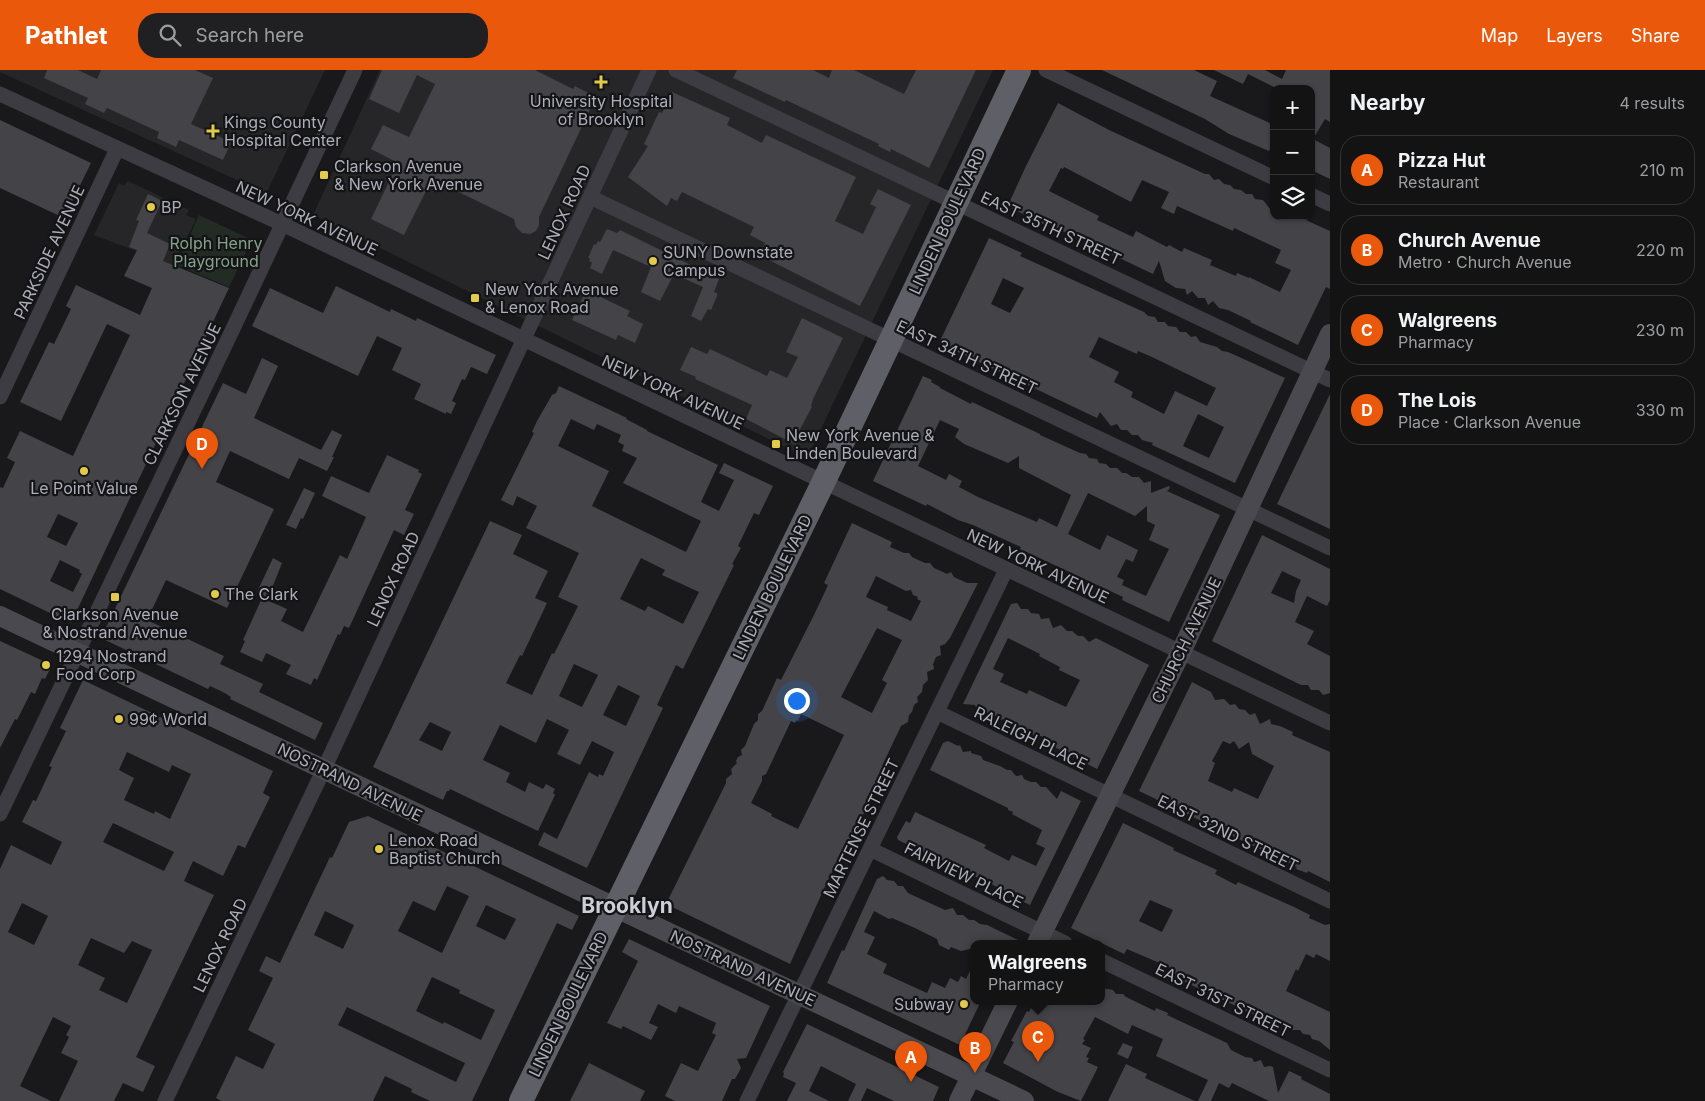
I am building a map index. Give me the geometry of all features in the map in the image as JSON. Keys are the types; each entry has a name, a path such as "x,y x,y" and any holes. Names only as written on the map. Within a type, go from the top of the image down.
{"highway":[{"name":"LINDEN BOULEVARD","path":"521,1101 823,483 1019,70"}],"main road":[{"name":"CHURCH AVENUE","path":"1039,938 1181,652 1249,510 1321,375 1330,334"},
{"name":"NOSTRAND AVENUE","path":"0,616 1024,1101"},
{"path":"959,1101 1006,1005"}],"street":[{"name":"CLARKSON AVENUE","path":"0,814 355,70"},
{"name":"LENOX ROAD","path":"165,1101 324,769 649,70"},
{"name":"EAST 35TH STREET","path":"676,70 1321,375"},
{"path":"1046,70 1270,176"},
{"name":"NEW YORK AVENUE","path":"0,94 282,224 524,341 1330,723"},
{"name":"PARKSIDE AVENUE","path":"0,397 117,149"},
{"name":"EAST 34TH STREET","path":"590,197 1330,548"},
{"path":"1315,198 1330,204"},
{"name":"MARTENSE STREET","path":"747,1101 1006,570"},
{"name":"RALEIGH PLACE","path":"937,712 1110,796"},
{"name":"EAST 32ND STREET","path":"1110,796 1330,901"},
{"name":"FAIRVIEW PLACE","path":"870,849 1039,938"},
{"name":"EAST 31ST STREET","path":"1105,962 1330,1070"}],"shaded area":[{"name":"Kings County Hospital Center","path":"0,70 325,70 268,190 263,192 0,72"},
{"name":"SUNY Downstate Campus","path":"380,70 993,70 807,458 313,215"},
{"path":"128,181 189,210 186,215 196,219 173,265 94,235 119,183 124,186"}],"green space":[{"name":"Rolph Henry Playground","path":"199,215 252,240 229,287 177,265"}],"building":[{"path":"47,70 78,70 97,79 101,70 195,70 213,78 191,124 231,142 223,160 179,140 176,147 157,138 159,132 107,108 104,113 85,104 88,98 44,78"},
{"path":"382,70 535,70 573,89 575,86 596,97 539,217 539,225 536,231 530,234 522,233 516,227 514,219 432,179 404,235 371,219 398,163 371,149 383,125 409,137 435,84 417,75 399,113 369,99"},
{"path":"737,70 813,70 829,78 832,70 854,70 904,94 916,70 976,70 929,168 891,149 890,152 878,146 879,144 786,100 785,102 733,78"},
{"path":"1102,70 1194,70 1217,81 1210,96 1270,123 1270,149 1269,151 1229,134 1205,119"},
{"path":"1214,70 1265,70 1282,79 1286,70 1330,70 1330,122 1325,119 1315,136 1315,85 1270,85 1248,74 1243,84"},
{"path":"672,92 730,118 727,125 762,143 766,135 856,177 835,221 863,234 876,207 870,204 878,189 911,205 860,306 759,255 765,243 750,235 754,227 682,192 677,201 671,198 667,206 628,177 648,146 644,144 659,112 662,113"},
{"path":"1058,103 1109,130 1205,174 1209,174 1214,180 1219,179 1234,189 1241,190 1246,194 1252,194 1255,199 1263,200 1270,209 1270,220 1306,220 1330,231 1330,289 1326,287 1298,345 1228,310 1219,308 1213,301 1208,305 1205,298 1198,298 1192,291 1187,295 1185,289 1176,288 1165,281 1159,261 1153,274 1048,224 1047,226 1009,207 1009,203","holes":["1064,167 1131,202 1142,180 1169,192 1161,208 1174,214 1177,206 1233,231 1234,228 1281,250 1275,263 1291,270 1280,292 1249,277 1237,273 1236,276 1210,265 1212,260 1184,248 1182,252 1169,245 1167,247 1136,231 1133,237 1097,220 1099,216 1049,191 1061,168 1063,169"]},
{"path":"0,120 91,163 64,218 0,188"},
{"path":"1315,140 1330,148 1330,179 1315,172"},
{"path":"148,194 162,201 147,233 170,244 163,261 229,288 71,623 0,589 0,487 3,488 15,462 7,458 20,431 73,456 130,335 107,324 61,421 20,402 49,342 54,344 71,309 66,306 76,285 140,315 152,288 124,276 137,250 129,247 139,221 136,220","holes":["58,514 78,523 66,546 47,537","60,560 80,570 79,572 82,574 73,592 50,581"]},
{"path":"607,229 617,233 620,230 719,279 714,292 717,293 717,296 711,310 708,309 701,321 691,316 703,287 674,274 660,301 641,292 651,267 613,250 602,274 590,268 592,263 589,261 590,258 588,258 594,244 596,245 598,241 600,242"},
{"path":"989,238 1022,253 1020,256 1144,312 1148,316 1155,317 1158,322 1165,322 1168,326 1176,327 1180,332 1186,332 1191,337 1196,336 1200,342 1217,347 1222,351 1285,378 1235,483 1152,445 1153,443 1142,440 1138,435 1132,435 1127,430 1121,430 1117,424 1111,426 1100,412 1097,418 939,343","holes":["1003,278 1024,288 1010,313 991,304","1099,337 1137,354 1138,351 1152,357 1216,388 1207,406 1175,391 1164,414 1131,397 1133,392 1114,382 1119,372 1089,357","1198,414 1224,427 1209,458 1183,446"]},
{"path":"336,286 390,312 391,309 416,321 417,318 496,355 487,374 471,367 465,380 462,379 452,401 456,403 451,414 446,412 446,414 414,399 421,384 392,370 402,348 377,336 358,376 252,326 270,288 323,313"},
{"path":"586,290 630,311 627,316 643,324 635,343 618,335 616,340 572,320"},
{"path":"802,318 843,338 813,399 812,407 798,433 801,434 796,445 746,419 752,405 695,379 696,377 680,370 691,347 707,354 710,349 767,376 770,370 787,378 798,357 786,352"},
{"path":"262,358 278,366 254,418 321,450 332,430 342,435 332,457 334,457 327,471 299,458 289,479 230,451 216,482 274,509 227,608 166,580 147,620 224,656 220,664 263,684 259,692 323,723 315,740 230,699 231,697 223,692 210,686 208,689 101,638 223,383 246,394"},
{"path":"923,376 932,380 931,382 940,388 971,404 972,402 1040,435 1086,454 1089,458 1097,459 1099,463 1106,464 1110,468 1117,468 1122,473 1132,477 1139,477 1144,483 1151,481 1151,493 1169,486 1170,488 1167,491 1220,515 1169,622 1122,600 1123,597 1020,549 1021,547 873,481","holes":["940,420 959,429 955,437 964,444 1008,463 1019,456 1019,468 1071,495 1057,527 1039,518 1037,522 978,497 959,487 962,481 949,474 946,480 918,466","1088,493 1135,516 1147,506 1147,521 1155,525 1149,540 1169,549 1146,596 1122,585 1124,580 1117,577 1126,559 1133,562 1138,550 1107,535 1100,550 1068,534"]},
{"path":"559,386 627,418 647,431 718,465 701,502 719,511 734,480 719,473 724,463 773,486 759,515 754,513 738,546 741,548 732,564 734,565 683,669 676,665 657,705 663,708 587,868 538,845 544,832 557,839 589,772 598,777 599,774 603,776 614,752 592,741 580,765 557,754 569,730 547,719 536,743 500,725 483,760 510,773 506,782 525,792 529,782 543,789 546,784 555,789 553,793 555,795 538,831 450,789 443,800 373,767 490,521 522,535 513,554 548,571 535,598 547,603 522,656 520,655 506,683 532,695 552,653 554,654 578,606 558,597 579,553 526,528 537,506 517,496 513,506 501,500 534,433 532,432 537,421 552,395 556,393","holes":["571,419 594,430 597,424 621,435 618,442 624,445 622,451 637,458 623,483 701,521 686,552 592,506 609,471 558,446","641,558 665,570 662,575 699,592 683,624 648,606 645,611 620,599","574,664 598,675 582,707 559,696","618,685 640,696 626,726 603,715","430,722 451,732 442,751 419,740"]},
{"path":"1330,394 1330,529 1277,504"},
{"path":"387,455 419,470 418,472 422,474 405,510 414,514 404,535 394,530 349,628 344,626 340,635 338,634 317,680 314,678 311,685 286,674 291,665 266,653 262,662 240,652 245,641 243,640 262,598 287,609 281,621 303,632 340,555 347,559 366,517 322,496 331,476 369,493"},
{"path":"304,488 315,493 303,519 301,518 296,529 286,525"},
{"path":"852,523 892,542 890,547 904,553 909,553 912,557 925,563 930,563 934,568 947,574 951,572 954,577 967,583 978,583 950,638 945,644 940,646 941,655 936,657 933,664 934,669 927,672 928,680 917,697 918,702 914,705 909,715 908,722 901,726 882,766 886,768 847,847 845,846 828,880 790,964 666,904 726,783 726,779 732,774 731,769 737,763 738,757 742,755 741,750 745,746 754,724 758,720 758,714 762,711 777,678 781,680 814,615 828,585 824,583","holes":["876,576 906,591 911,590 913,595 918,597 917,599 921,601 911,621 887,610 888,607 866,597","877,628 902,640 882,680 887,683 872,713 841,697","801,714 844,735 798,829 771,816 772,814 751,803 762,781 762,776 766,774 791,721 795,723 796,720 798,721"]},
{"path":"1262,535 1330,569 1330,600 1327,606 1307,596 1295,622 1314,631 1307,644 1330,656 1330,693 1323,695 1319,690 1311,690 1308,685 1301,685 1212,641","holes":["1282,571 1301,580 1296,591 1294,603 1271,593"]},
{"path":"273,558 282,563 268,598 257,592"},
{"path":"1017,603 1021,609 1028,609 1031,613 1039,614 1041,619 1049,618 1053,628 1061,625 1067,631 1083,636 1089,642 1096,638 1149,665 1097,769 1043,741 1042,736 1034,736 1031,732 1019,729 1016,724 1009,724 1005,719 999,720 994,714 988,714 985,710 977,709 975,705 963,704 1011,604","holes":["1008,638 1040,654 1039,656 1060,667 1059,670 1080,680 1066,707 1029,690 1027,694 1000,682 1004,674 993,669"]},
{"path":"0,641 52,665 45,679 42,678 35,694 31,692 0,748"},
{"path":"83,680 273,771 263,793 270,797 245,848 238,845 223,876 193,861 184,881 214,895 136,1057 155,1066 143,1092 123,1083 114,1101 59,1101 78,1061 61,1053 69,1037 66,1035 71,1026 53,1017 20,1086 51,1101 0,1101 0,869 11,845 51,865 62,842 22,822 33,800 36,801 52,767 49,766 66,731 60,728","holes":["127,752 169,772 172,765 191,774 170,819 155,811 154,814 124,800 134,778 119,770","113,823 174,852 164,871 103,842","22,903 48,916 34,945 8,932","91,938 124,953 132,941 152,950 127,1003 99,990 105,978 78,965"]},
{"path":"1192,682 1211,692 1215,700 1224,699 1230,705 1235,704 1239,709 1245,710 1250,715 1255,713 1260,724 1270,719 1271,724 1293,732 1292,735 1330,752 1330,882 1308,871 1307,873 1296,869 1297,867 1139,791","holes":["1223,741 1230,744 1234,741 1239,749 1249,742 1252,754 1274,766 1258,799 1234,788 1232,792 1208,781 1215,763 1212,761"]},
{"path":"948,741 958,746 960,745 963,752 971,751 971,753 981,756 983,760 1011,770 1016,776 1022,775 1024,779 1036,782 1041,787 1046,787 1057,799 1061,791 1081,801 1030,905 1020,900 1021,898 898,840 897,837 906,821 910,823 915,812 986,845 984,848 1009,861 1012,855 1036,866 1045,848 1036,844 1042,830 1012,814 1013,812 1008,810 1008,808 930,770 943,743"},
{"path":"368,816 579,916 572,930 557,923 472,1101 430,1101 411,1092 412,1089 385,1076 373,1101 221,1101 216,1098 236,1056 263,1069 275,1044 248,1030 273,978 259,971 266,956 280,963 330,857 332,858 349,822","holes":["447,886 469,896 442,953 398,931 413,901 435,911","486,905 516,919 505,940 476,926","325,911 354,925 343,949 314,935","432,977 460,990 459,993 495,1010 481,1040 444,1022 443,1024 416,1011","347,1007 465,1063 456,1082 338,1025"]},
{"path":"1123,823 1174,848 1173,850 1217,870 1215,874 1236,885 1238,882 1310,915 1309,918 1325,925 1330,924 1330,961 1316,954 1314,958 1306,954 1298,971 1296,969 1286,991 1330,1012 1330,1050 1319,1041 1312,1039 1310,1035 1303,1034 1300,1030 1293,1030 1275,1021 1274,1024 1168,974 1171,968 1127,949 1124,954 1105,945 1105,940 1095,940 1071,928","holes":["1150,900 1173,910 1162,932 1139,921"]},
{"path":"883,876 887,880 894,881 898,886 903,886 908,893 945,910 953,908 957,915 963,915 969,920 987,925 1018,940 970,940 970,949 961,951 951,947 949,950 939,945 937,939 874,911 864,932 875,937 867,954 887,964 883,973 927,993 932,982 945,988 950,978 958,982 961,976 966,979 970,971 970,1005 979,1005 960,1045 827,983 877,879"},
{"path":"629,939 770,1006 746,1058 737,1059 741,1068 735,1079 732,1079 722,1101 675,1101 665,1096 681,1063 698,1071 716,1035 712,1033 716,1023 679,1006 676,1013 658,1004 649,1023 658,1027 651,1040 623,1026 621,1029 607,1023 638,961 622,952"},
{"path":"1105,989 1113,990 1116,994 1123,994 1155,1011 1156,1008 1168,1013 1167,1015 1227,1043 1231,1050 1245,1057 1252,1058 1254,1062 1261,1060 1264,1067 1273,1067 1278,1093 1289,1071 1330,1094 1330,1101 1269,1101 1232,1083 1229,1088 1219,1083 1211,1101 1198,1101 1208,1080 1156,1056 1163,1039 1132,1025 1128,1034 1095,1017 1082,1044 1091,1048 1086,1057 1089,1058 1087,1062 1098,1067 1081,1101 1058,1092 1003,1063 1014,1042 1011,1041 1027,1011 1029,1012 1032,1005 1105,1005"},
{"path":"807,1024 939,1087 933,1101 894,1101 867,1088 861,1101 848,1101 856,1084 821,1066 809,1091 829,1101 787,1101 796,1083 783,1077 783,1072"},
{"path":"1123,1043 1133,1047 1128,1059 1117,1054"},
{"path":"589,1063 645,1091 640,1101 570,1101"},
{"path":"1126,1064 1147,1074 1145,1078 1195,1101 1108,1101"}],"place":[{"name":"University Hospital of Brooklyn","path":"601,82"},
{"name":"Kings County Hospital Center","path":"213,131"},
{"name":"Clarkson Avenue & New York Avenue","path":"324,175"},
{"name":"BP","path":"151,207"},
{"name":"SUNY Downstate Campus","path":"653,261"},
{"name":"New York Avenue & Lenox Road","path":"475,298"},
{"name":"New York Avenue & Linden Boulevard","path":"776,444"},
{"name":"The Lois","path":"202,469"},
{"name":"Le Point Value","path":"84,471"},
{"name":"The Clark","path":"215,594"},
{"name":"Clarkson Avenue & Nostrand Avenue","path":"115,597"},
{"name":"1294 Nostrand Food Corp","path":"46,665"},
{"name":"99¢ World","path":"119,719"},
{"name":"Lenox Road Baptist Church","path":"379,849"},
{"name":"Subway","path":"964,1004"},
{"name":"Walgreens","path":"1038,1062"},
{"name":"Church Avenue","path":"975,1073"},
{"name":"Pizza Hut","path":"911,1082"}],"district":[{"name":"Brooklyn","path":"627,905"}]}
